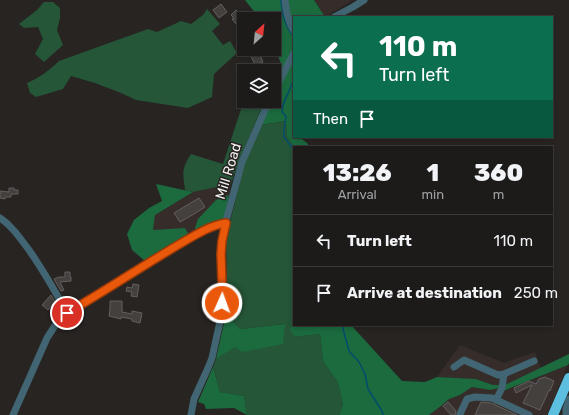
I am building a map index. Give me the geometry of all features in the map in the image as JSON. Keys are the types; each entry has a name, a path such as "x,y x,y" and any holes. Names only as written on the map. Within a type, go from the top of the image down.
{"highway":[{"path":"553,415 569,378"},
{"path":"553,415 560,405 569,386"},
{"path":"560,415 569,395"}],"street":[{"path":"285,0 289,20 293,29"},
{"path":"336,16 364,0"},
{"path":"281,78 293,55"},
{"name":"Mill Road","path":"191,415 194,399 212,358 221,317 221,254 226,223 242,162 266,108"},
{"path":"0,218 9,224 41,266 67,313"},
{"path":"13,415 47,338 58,321 67,313 192,237 215,226 226,223"},
{"path":"454,367 464,360 498,375 503,380"},
{"path":"496,400 503,380 534,361"},
{"path":"460,414 467,399 475,397 492,398 529,415"},
{"path":"566,415 569,399"}],"shaded area":[{"path":"314,0 353,0 327,16 324,16"},
{"path":"231,184 229,195 216,200 195,227 196,232 189,235 152,230 155,215 193,192"},
{"path":"460,345 504,363 535,352 541,368 505,385 493,385 476,379 437,377"},
{"path":"568,365 547,415 429,415 449,399 460,395 472,387 490,390 499,388 504,391"}],"green space":[{"path":"245,0 314,0 324,16 293,16 293,138 304,140 309,146 293,146 287,136 286,121 254,126 262,108 281,108 281,72 283,68 278,56 281,56 281,12 254,12"},
{"path":"44,2 53,2 60,8 60,18 57,30 63,45 44,62 35,54 43,39 38,27 24,28 19,24 37,10"},
{"path":"207,9 220,24 212,31 223,45 230,41 237,53 214,74 212,97 188,108 136,100 95,83 71,76 63,89 36,97 30,93 27,83 44,74 59,61 148,29 157,32 181,21 191,24 203,15"},
{"path":"241,108 261,108 231,184 193,192 185,190 184,168 191,154 223,164"},
{"path":"286,121 287,136 293,146 293,326 295,337 320,334 323,361 338,383 343,405 339,415 247,415 244,396 220,392 213,367 216,359 235,346 285,324 240,329 226,314 226,238 245,162 261,125"},
{"path":"156,184 193,192 155,215 153,230 185,228 189,235 196,232 195,228 198,219 216,200 229,195 224,218 145,261 132,250 127,234 134,220 149,208 162,201"},
{"path":"226,314 240,329 285,324 283,344 242,352 235,347 216,359"},
{"path":"293,321 293,326 352,326 402,381 425,382 437,377 476,379 493,385 505,385 569,354 569,363 568,365 503,391 499,388 490,390 472,387 460,395 449,399 429,415 339,415 343,405 338,383 323,361 320,334 295,337 290,330"},
{"path":"213,367 220,392 244,396 247,415 234,408 206,409 204,404 198,402"}],"building":[{"path":"221,4 227,12 219,18 213,10"},
{"path":"236,10 238,12 237,25 232,19 234,18 231,15"},
{"path":"251,56 260,56 263,62 255,64"},
{"path":"9,188 18,190 18,194 11,194 11,197 5,197 5,199 0,198 0,191 9,192"},
{"path":"199,198 205,207 180,222 174,213"},
{"path":"65,272 70,272 71,281 60,282 64,290 61,291 54,279 65,277"},
{"path":"133,284 139,285 137,297 131,296 132,292 126,291 127,287 132,288"},
{"path":"51,295 55,302 48,310 42,305"},
{"path":"110,301 122,301 122,312 132,314 132,311 142,313 140,323 132,321 132,319 121,317 121,319 109,316"},
{"path":"545,377 554,381 540,410 523,403 532,385 516,393 514,388 529,381 536,384 539,379"},
{"path":"448,402 456,411 455,415 451,415 443,406"},
{"path":"481,402 491,403 517,415 475,415"}],"waterway":[{"path":"281,0 284,20 293,36"},
{"path":"293,81 283,105 282,112 286,116 284,137 293,149"},
{"path":"342,326 349,351 359,362 365,374 368,389 383,415"}],"route":[{"path":"67,313 192,237 222,223 226,223 223,232 221,254 222,303"}]}
